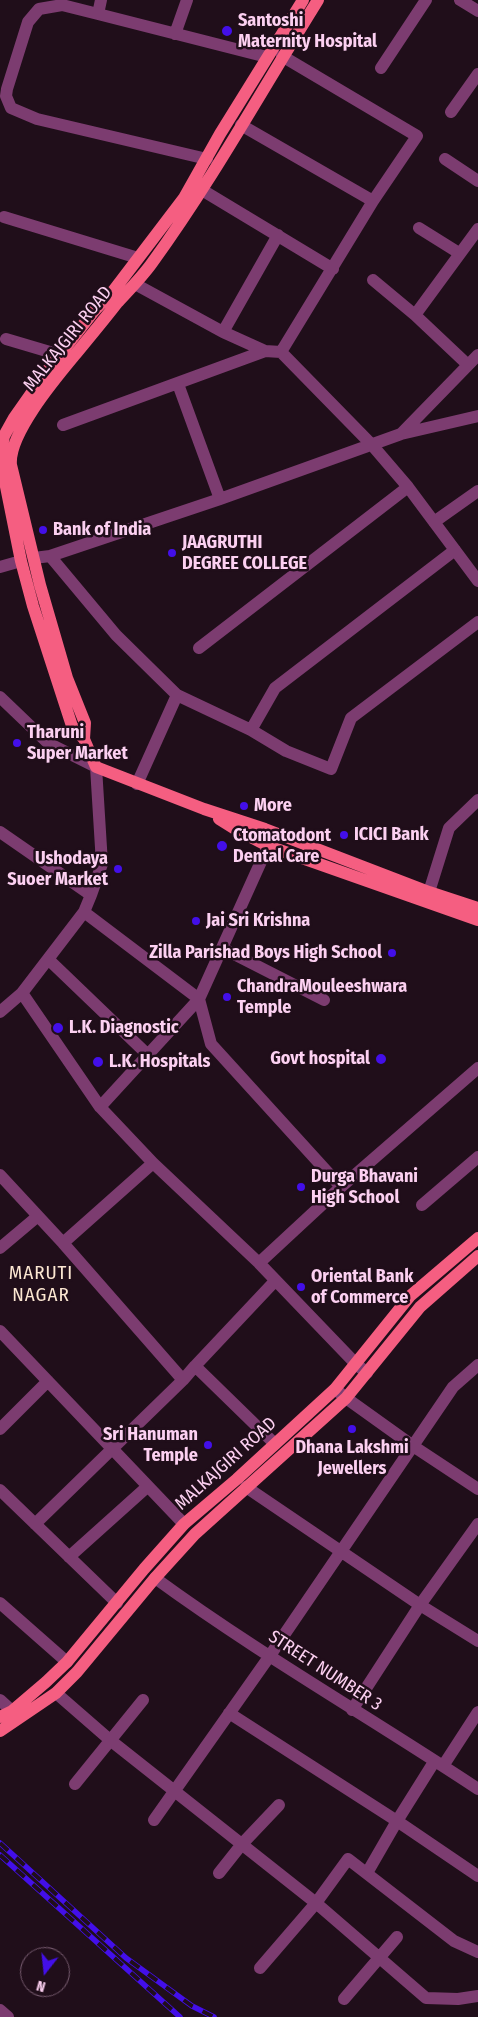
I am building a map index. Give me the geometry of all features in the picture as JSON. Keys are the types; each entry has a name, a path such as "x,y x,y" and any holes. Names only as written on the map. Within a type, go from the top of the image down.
{"main road":[{"name":"MALKAJGIRI ROAD","path":"96,767 84,739 72,726 33,606 21,561 2,457 4,436 14,418 60,355 94,311 114,290 184,198 208,159 220,134 302,0"},
{"name":"MALKAJGIRI ROAD","path":"2,457 28,417 69,363 136,284 202,190 282,56 318,0"},
{"name":"MALKAJGIRI ROAD","path":"2,457 11,465 40,585 67,678 85,723 84,739"},
{"path":"96,767 204,809 265,829 429,892 478,908"},
{"path":"204,809 235,829 268,846 478,920"},
{"name":"MALKAJGIRI ROAD","path":"0,1717 12,1711 67,1662 184,1524 335,1388 410,1296 478,1238"},
{"name":"MALKAJGIRI ROAD","path":"0,1731 56,1693 77,1672 155,1578 195,1534 346,1398 420,1307 478,1256"}],"street":[{"path":"98,14 101,0"},
{"path":"175,34 187,0"},
{"path":"381,68 426,0"},
{"path":"460,0 478,11"},
{"path":"208,159 37,119 11,108 6,96 7,89 28,22 39,9 62,5 267,57"},
{"path":"281,352 334,269 373,201 417,136 282,56"},
{"path":"451,112 478,74"},
{"path":"242,125 373,201"},
{"path":"445,159 478,181"},
{"path":"202,190 334,269"},
{"path":"4,217 138,258"},
{"path":"419,228 459,253"},
{"path":"415,315 478,229"},
{"path":"223,332 278,235"},
{"path":"373,280 415,315 468,365"},
{"path":"136,284 223,332 265,351 281,352 372,444 408,487 478,581"},
{"path":"6,339 60,355"},
{"path":"63,425 265,351"},
{"path":"401,434 478,355"},
{"path":"178,384 220,499"},
{"path":"34,558 50,556 220,499 401,434 478,416"},
{"path":"199,648 408,487"},
{"path":"434,522 478,490"},
{"path":"250,730 275,688 455,550"},
{"path":"50,556 116,635 177,695 250,730 286,751 330,769 351,718 478,622"},
{"path":"0,567 21,561"},
{"path":"137,784 177,695"},
{"path":"0,697 48,743 96,767 102,864 84,912 22,993 0,1012"},
{"path":"429,892 449,828 478,800"},
{"path":"0,832 91,895"},
{"path":"100,1107 199,999 268,846"},
{"path":"84,912 199,999 211,1044 341,1187"},
{"path":"222,948 324,1000"},
{"path":"48,959 148,1055"},
{"path":"22,993 67,1062 100,1107 153,1163 259,1263 356,1364 367,1373"},
{"path":"259,1263 341,1187 478,1068"},
{"path":"422,1206 478,1157"},
{"path":"63,1243 153,1163"},
{"path":"0,1174 183,1380"},
{"path":"0,1248 38,1216"},
{"path":"35,1524 183,1380 275,1281"},
{"path":"0,1331 184,1524"},
{"path":"154,1820 269,1656 453,1386 478,1365"},
{"path":"195,1366 275,1444"},
{"path":"0,1429 48,1381"},
{"path":"335,1388 413,1446 478,1489"},
{"path":"69,1557 147,1487"},
{"path":"246,1487 420,1605 478,1641"},
{"path":"0,1490 117,1603"},
{"path":"352,1710 420,1605 478,1524"},
{"name":"STREET NUMBER 3","path":"155,1578 204,1614 478,1789"},
{"path":"0,1603 67,1662"},
{"path":"56,1693 110,1740 316,1903 426,1998 458,1999 478,1996"},
{"path":"0,1700 12,1711"},
{"path":"75,1784 143,1700"},
{"path":"367,1873 397,1821 478,1712"},
{"path":"229,1713 397,1821 478,1876"},
{"path":"219,1873 242,1844 279,1805"},
{"path":"260,1968 316,1903 348,1859 454,1941 478,1952"},
{"path":"344,1998 397,1937"},
{"path":"0,2010 8,2017"}],"railway":[{"path":"0,1843 126,1958 192,2006 214,2017"},
{"path":"0,1855 180,2017"}],"place":[{"name":"Santoshi Maternity Hospital","path":"227,31"},
{"name":"Bank of India","path":"43,530"},
{"name":"JAAGRUTHI DEGREE COLLEGE","path":"172,553"},
{"name":"Tharuni Super Market","path":"17,743"},
{"name":"More","path":"244,806"},
{"name":"ICICI Bank","path":"344,835"},
{"name":"Ctomatodont Dental Care","path":"222,846"},
{"name":"Ushodaya Suoer Market","path":"118,869"},
{"name":"Jai Sri Krishna","path":"196,921"},
{"name":"Zilla Parishad Boys High School","path":"392,953"},
{"name":"ChandraMouleeshwara Temple","path":"227,997"},
{"name":"L.K. Diagnostic","path":"58,1028"},
{"name":"Govt hospital","path":"381,1059"},
{"name":"L.K. Hospitals","path":"98,1062"},
{"name":"Durga Bhavani High School","path":"301,1187"},
{"name":"Oriental Bank of Commerce","path":"301,1287"},
{"name":"Dhana Lakshmi Jewellers","path":"352,1429"},
{"name":"Sri Hanuman Temple","path":"208,1445"}],"district":[{"name":"MARUTI NAGAR","path":"41,1285"}]}
